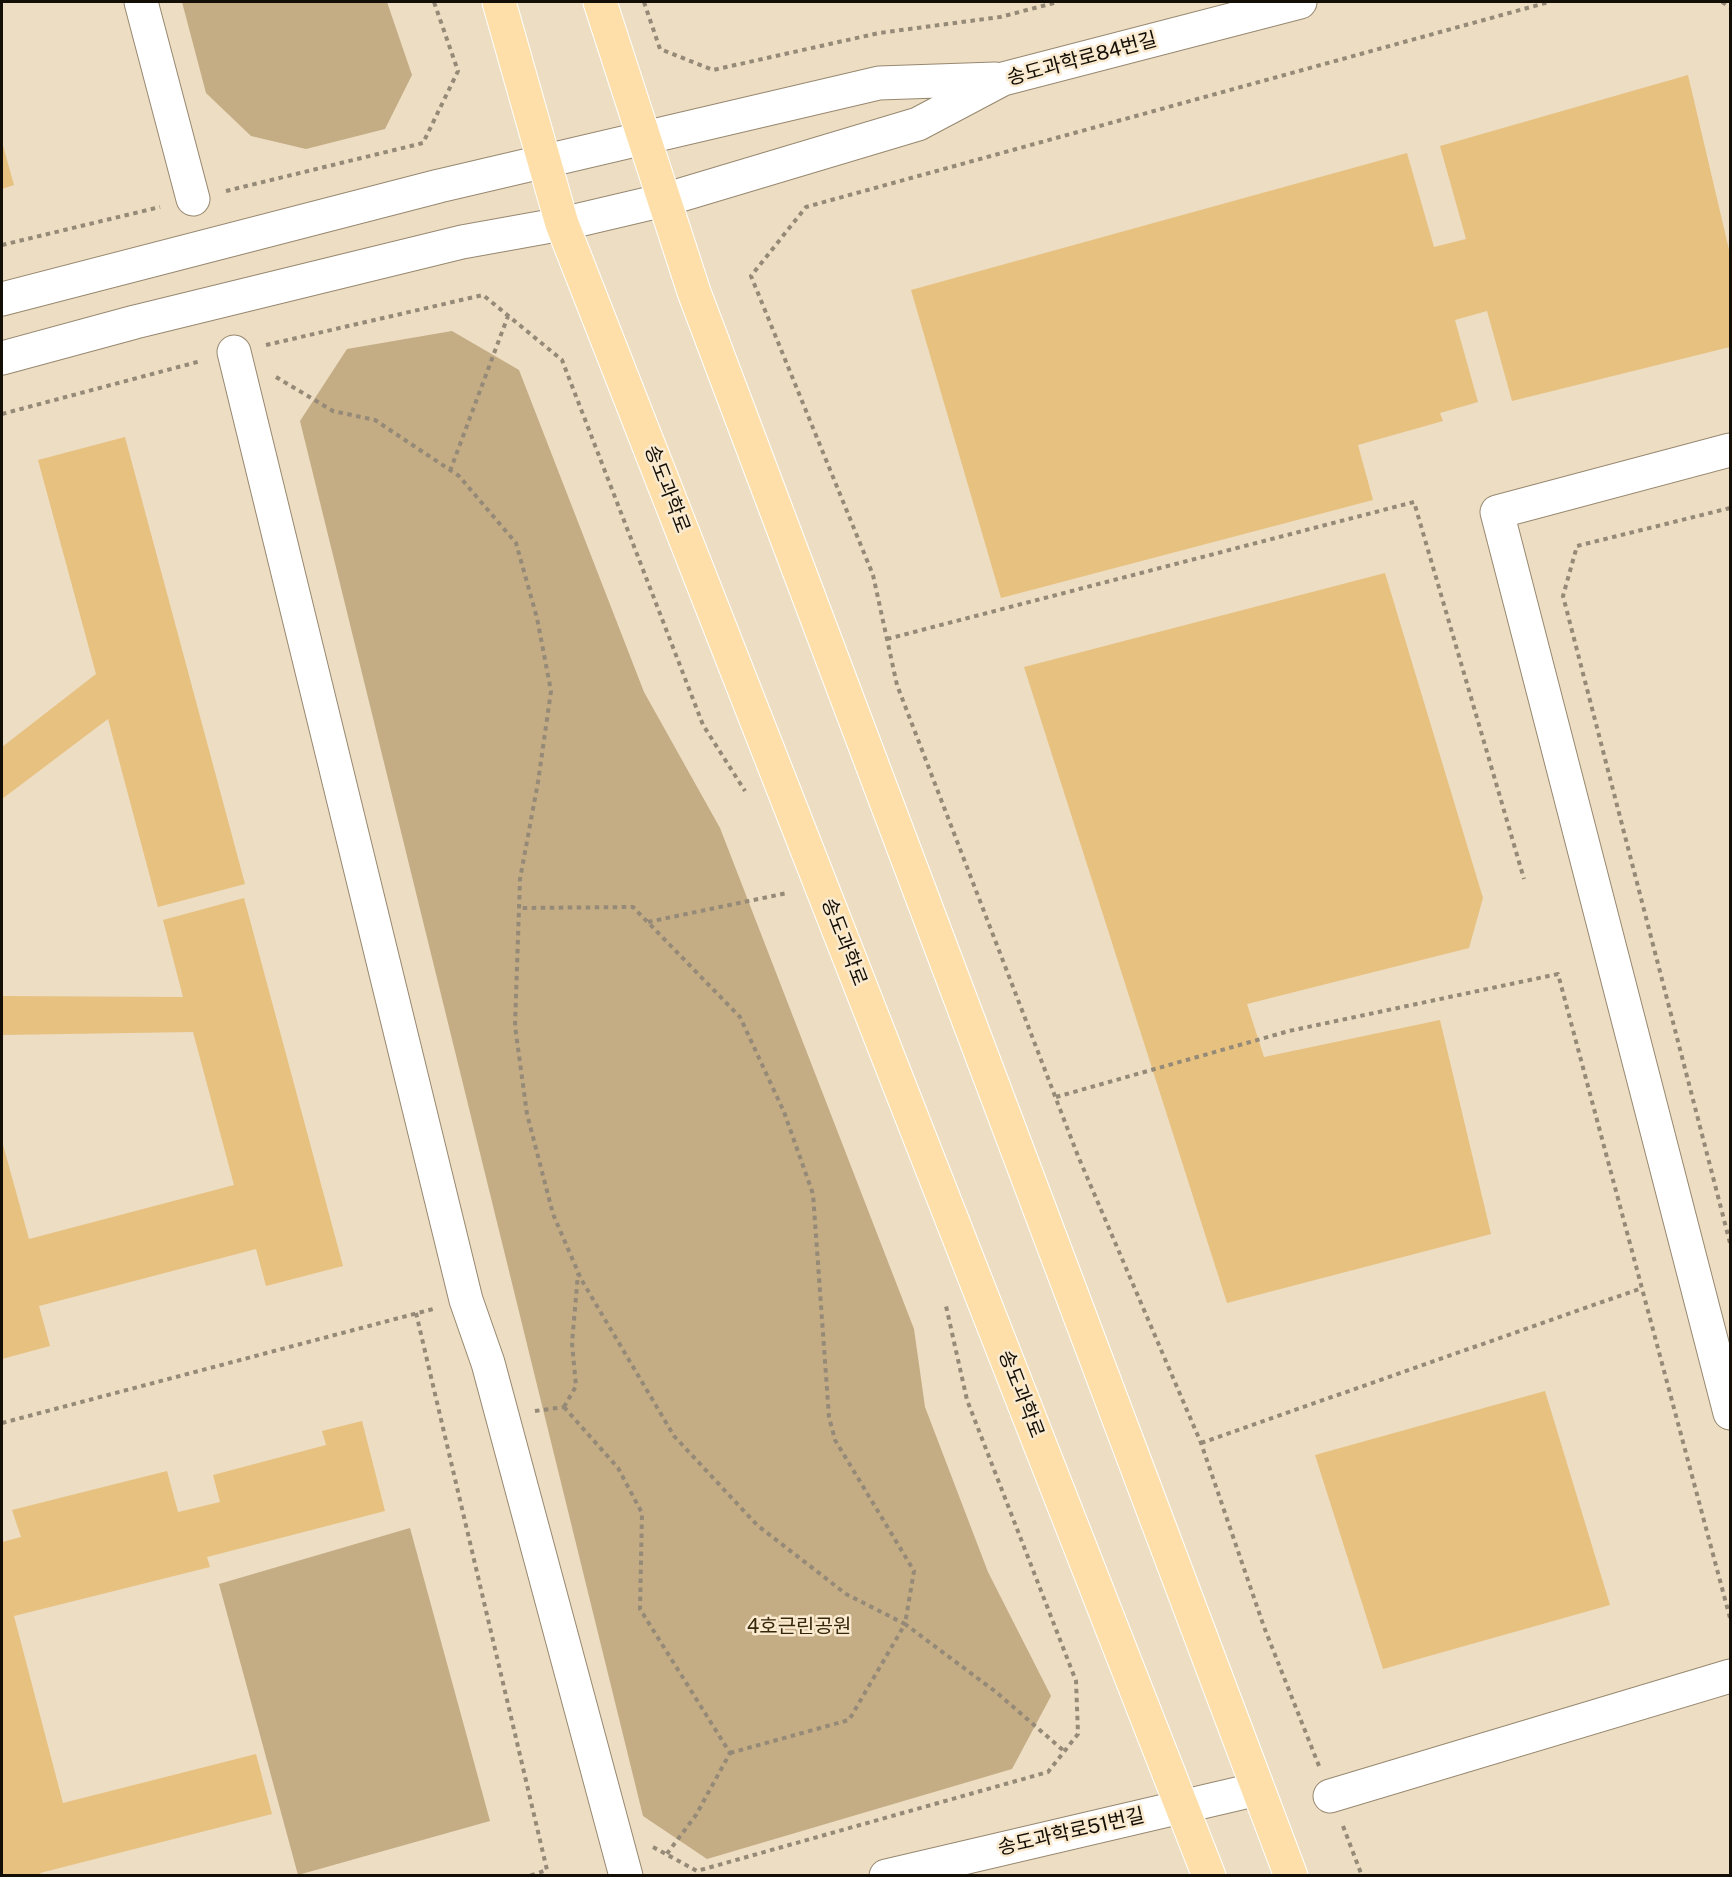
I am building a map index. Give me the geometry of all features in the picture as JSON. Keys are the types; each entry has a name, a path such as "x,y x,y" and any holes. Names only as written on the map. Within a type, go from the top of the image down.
{"main road":[{"name":"송도과학로","path":"499,2 562,224 1209,1875"},
{"path":"600,2 642,136 699,303 1291,1875"}],"street":[{"path":"141,2 193,199"},
{"name":"송도과학로84번길","path":"2,358 135,322 462,242 562,224 664,200 918,124 1003,79 1300,2"},
{"path":"2,299 544,160 879,83 1003,79"},
{"path":"234,352 466,1300 488,1363 626,1875"},
{"path":"1731,450 1497,512 1731,1413"},
{"path":"1330,1796 1731,1676"},
{"name":"송도과학로51번길","path":"885,1875 1257,1789"}],"path":[{"path":"2,245 423,143 458,71 434,2"},
{"path":"644,2 660,49 713,70 879,33 1000,17 1058,2"},
{"path":"1362,1875 1264,1627 1201,1443 1078,1155 897,685 873,575 751,276 806,207 1549,2"},
{"path":"1722,2 1731,7"},
{"path":"2,414 234,352 483,295 562,360 703,725 749,798"},
{"path":"450,471 508,316"},
{"path":"234,352 333,411 375,420 459,476 516,543 537,618 550,692 538,782 520,879 515,1026 527,1114 553,1214 578,1272 674,1436 757,1525 846,1594 905,1624 996,1692 1064,1751"},
{"path":"887,639 1414,502 1524,879"},
{"path":"1731,508 1577,546 1563,596 1731,1243"},
{"path":"784,882 792,904"},
{"path":"647,922 788,893"},
{"path":"519,909 633,907 740,1017 784,1112 813,1194 829,1417 840,1448 914,1571 905,1624 849,1720 730,1753 696,1815 666,1854"},
{"path":"1056,1097 1289,1031 1558,974 1731,1618"},
{"path":"564,1407 576,1386 572,1342 578,1272"},
{"path":"1201,1443 1642,1288"},
{"path":"2,1423 466,1300"},
{"path":"650,1845 697,1871 1048,1772 1078,1734 1076,1682 967,1400 946,1304"},
{"path":"416,1313 548,1869 530,1875"},
{"path":"531,1411 564,1407"},
{"path":"564,1407 618,1468 642,1513 640,1609 730,1753"}],"green space":[{"path":"182,2 387,2 412,75 385,129 306,149 251,136 206,93"},
{"name":"4호근린공원","path":"452,331 519,370 644,692 720,828 914,1329 925,1407 988,1572 1051,1696 1012,1769 707,1859 643,1816 300,421 347,349"},
{"path":"410,1528 490,1821 298,1875 219,1584"}],"building":[{"path":"1688,75 1730,254 1730,347 1512,401 1487,311 1455,320 1478,402 1440,413 1443,421 1358,445 1373,500 1001,598 911,290 1407,153 1434,247 1466,239 1440,146"},
{"path":"2,142 14,185 2,189"},
{"path":"125,437 245,884 158,907 108,719 2,799 2,747 96,674 38,460"},
{"path":"1385,573 1483,898 1469,948 1247,1004 1264,1057 1440,1020 1491,1234 1227,1303 1024,667"},
{"path":"244,898 343,1266 266,1286 256,1249 39,1306 50,1346 2,1359 2,1141 29,1239 234,1185 193,1032 2,1035 2,996 183,997 163,920"},
{"path":"1545,1391 1610,1605 1383,1669 1315,1455"},
{"path":"362,1421 385,1511 207,1557 210,1567 14,1616 63,1803 256,1754 272,1814 40,1873 41,1876 2,1876 2,1542 21,1537 12,1510 167,1471 178,1512 220,1502 213,1475 326,1445 322,1431"}]}
